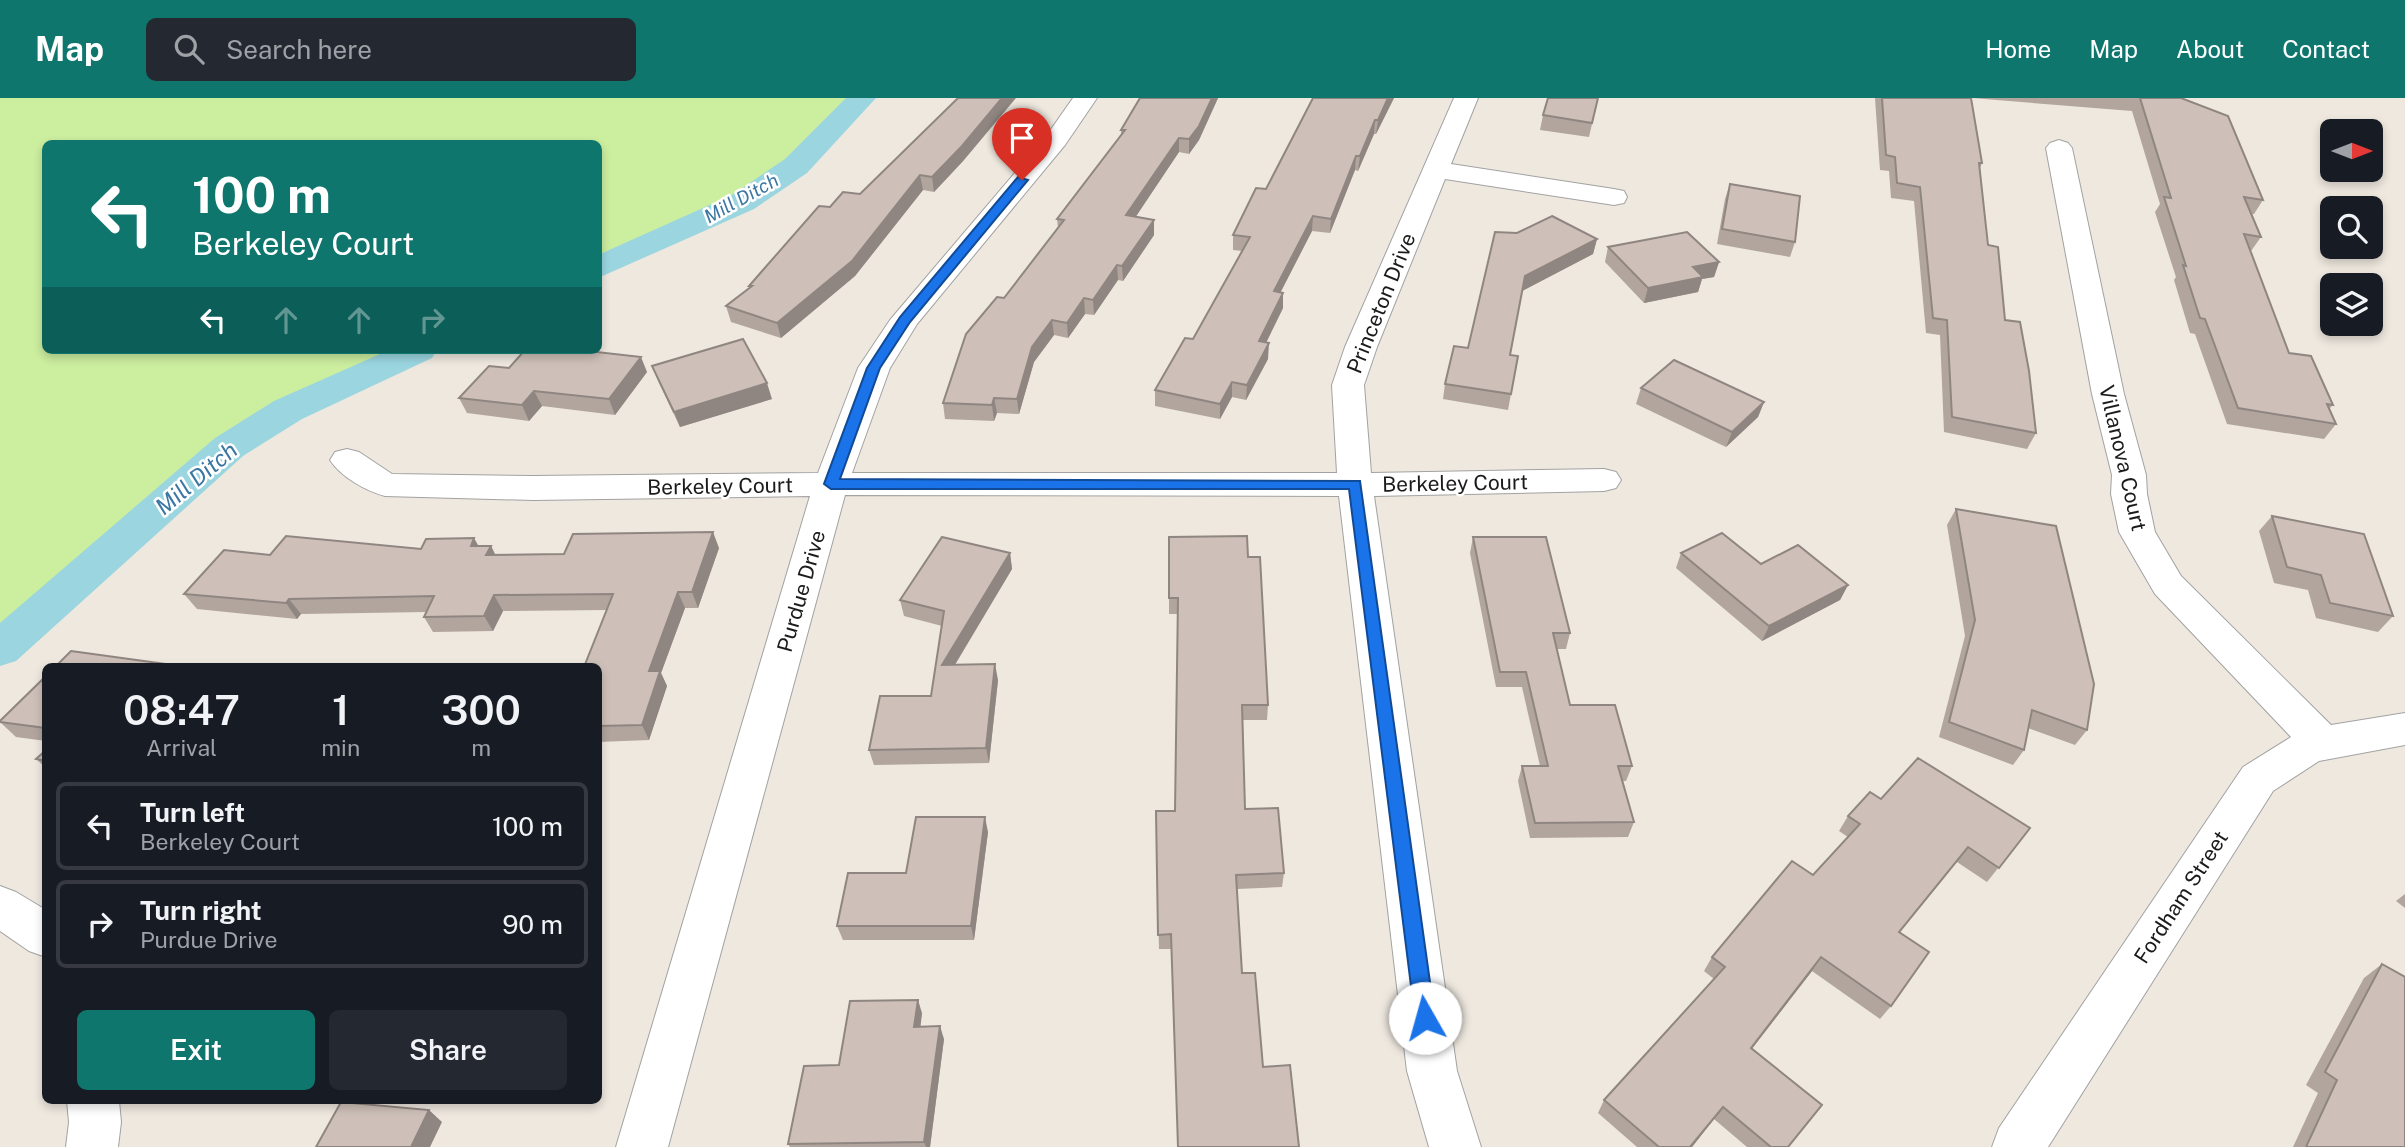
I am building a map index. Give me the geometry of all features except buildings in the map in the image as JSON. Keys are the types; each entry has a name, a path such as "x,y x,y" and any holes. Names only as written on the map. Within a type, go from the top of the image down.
{"street":[{"name":"Purdue Drive","path":"642,1147 831,484 874,368 905,320 1056,140 1085,98"},
{"name":"Princeton Drive","path":"1455,1147 1432,1071 1355,485 1348,385 1361,347 1466,98"},
{"name":"Villanova Court","path":"2059,148 2108,394 2129,475 2129,494 2137,532 2168,585 2323,743"},
{"path":"1436,170 1614,197"},
{"name":"Berkeley Court","path":"347,460 385,485 533,488 831,484 1355,485 1604,480"},
{"name":"Fordham Street","path":"2018,1147 2258,779 2304,749 2323,743 2405,729"},
{"path":"0,906 42,933"},
{"path":"92,1147 93,1104"}],"green space":[{"path":"0,98 856,98 787,164 745,194 602,259 602,140 42,140 42,354 393,354 242,423 0,635"}],"waterway":[{"name":"Mill Ditch","path":"602,266 743,202 796,166 862,98"},
{"name":"Mill Ditch","path":"0,649 229,447 288,410 410,354"}],"route":[{"path":"1022,180 905,320 874,368 831,484 1355,485 1425,1018"}]}
